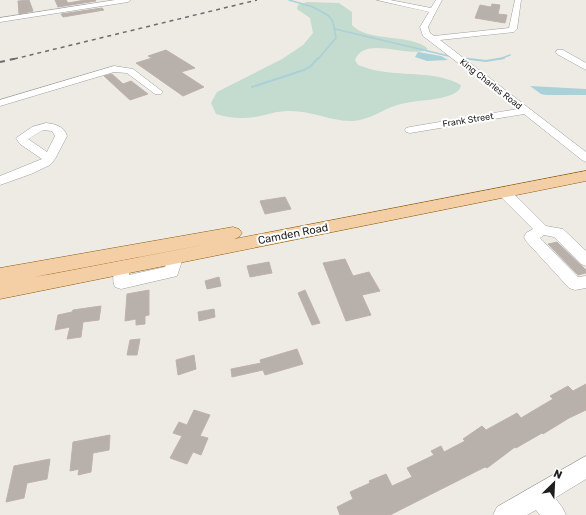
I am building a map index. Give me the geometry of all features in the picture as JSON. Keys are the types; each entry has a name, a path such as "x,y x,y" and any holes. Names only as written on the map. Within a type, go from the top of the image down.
{"main road":[{"name":"Camden Road","path":"0,276 106,265 197,247 209,238 586,166"},
{"path":"507,192 535,183 586,172"},
{"name":"Camden Road","path":"0,291 91,267 122,268 586,176"},
{"path":"0,286 78,271 83,267 91,267"}],"street":[{"path":"0,20 46,9 128,0"},
{"path":"380,0 433,10"},
{"path":"439,0 424,27 424,30 432,39 511,30 513,29 518,0"},
{"name":"King Charles Road","path":"432,39 478,73 586,158"},
{"path":"560,52 586,67"},
{"path":"0,103 114,68 130,72 158,92"},
{"name":"Frank Street","path":"410,130 526,111"},
{"path":"0,181 35,167 49,159"},
{"path":"507,192 542,230 558,233 586,260"},
{"path":"542,230 531,237 575,284 586,282"},
{"path":"505,515 586,467"},
{"path":"539,495 554,515"}],"green space":[{"path":"307,2 339,3 352,12 352,25 359,31 368,34 412,41 421,44 428,49 420,52 411,52 378,48 368,49 360,53 355,60 358,65 379,71 441,78 461,85 459,89 450,96 399,104 366,118 354,121 338,120 297,111 280,112 245,118 216,114 211,103 217,92 282,59 303,45 313,33 310,18 297,9 298,5"}],"water":[{"path":"418,52 441,56 448,60 427,61 415,57"},
{"path":"530,86 586,89 586,95 546,95 541,94"}],"building":[{"path":"29,0 33,11 19,14 18,1"},
{"path":"55,0 66,0 68,3 85,0 96,1 58,7"},
{"path":"492,4 500,5 498,14 507,15 505,23 475,18 480,5 491,7"},
{"path":"102,8 104,10 63,17 61,14"},
{"path":"166,50 195,68 181,72 204,87 183,96 136,63 152,58 148,56"},
{"path":"112,74 123,84 131,81 148,94 130,100 104,76"},
{"path":"285,197 291,209 265,214 260,201"},
{"path":"557,242 586,270 586,273 578,275 548,244"},
{"path":"345,259 353,276 369,272 380,291 362,295 371,315 346,321 323,263"},
{"path":"269,262 272,273 250,277 247,266"},
{"path":"219,277 221,286 207,289 205,281"},
{"path":"149,290 149,315 145,316 145,324 136,325 136,319 125,321 127,294"},
{"path":"305,290 320,323 312,325 298,293"},
{"path":"101,306 99,320 83,322 81,337 67,339 70,327 55,330 58,315 72,312 73,310"},
{"path":"214,309 215,317 199,321 198,312"},
{"path":"140,339 137,355 127,355 130,340"},
{"path":"297,349 303,364 265,375 263,370 232,377 231,369 261,363 260,360"},
{"path":"194,355 196,369 178,375 176,360"},
{"path":"586,384 586,410 569,418 543,434 542,433 516,448 515,447 487,468 485,467 390,515 340,515 337,507 353,499 350,492 370,483 369,481 386,474 392,486 412,477 407,468 434,455 431,451 441,446 444,452 465,441 463,439 482,426 486,430 517,413 521,418 553,399 550,396 568,386 573,391"},
{"path":"194,410 210,415 200,436 208,438 201,455 193,452 187,464 170,458 182,436 173,433 179,422 187,425"},
{"path":"110,435 109,450 93,453 91,472 78,475 79,469 70,471 73,442"},
{"path":"50,459 47,479 27,483 24,498 6,502 14,466"}],"waterway":[{"path":"289,0 313,7 329,16 333,22 336,38 318,59"},
{"path":"335,29 453,57"},
{"path":"501,58 510,55"},
{"path":"252,87 304,70 311,66 318,58"},
{"path":"465,59 461,58 486,61 501,58"}],"railway":[{"path":"14,59 257,0"},
{"path":"0,62 18,58"}]}
